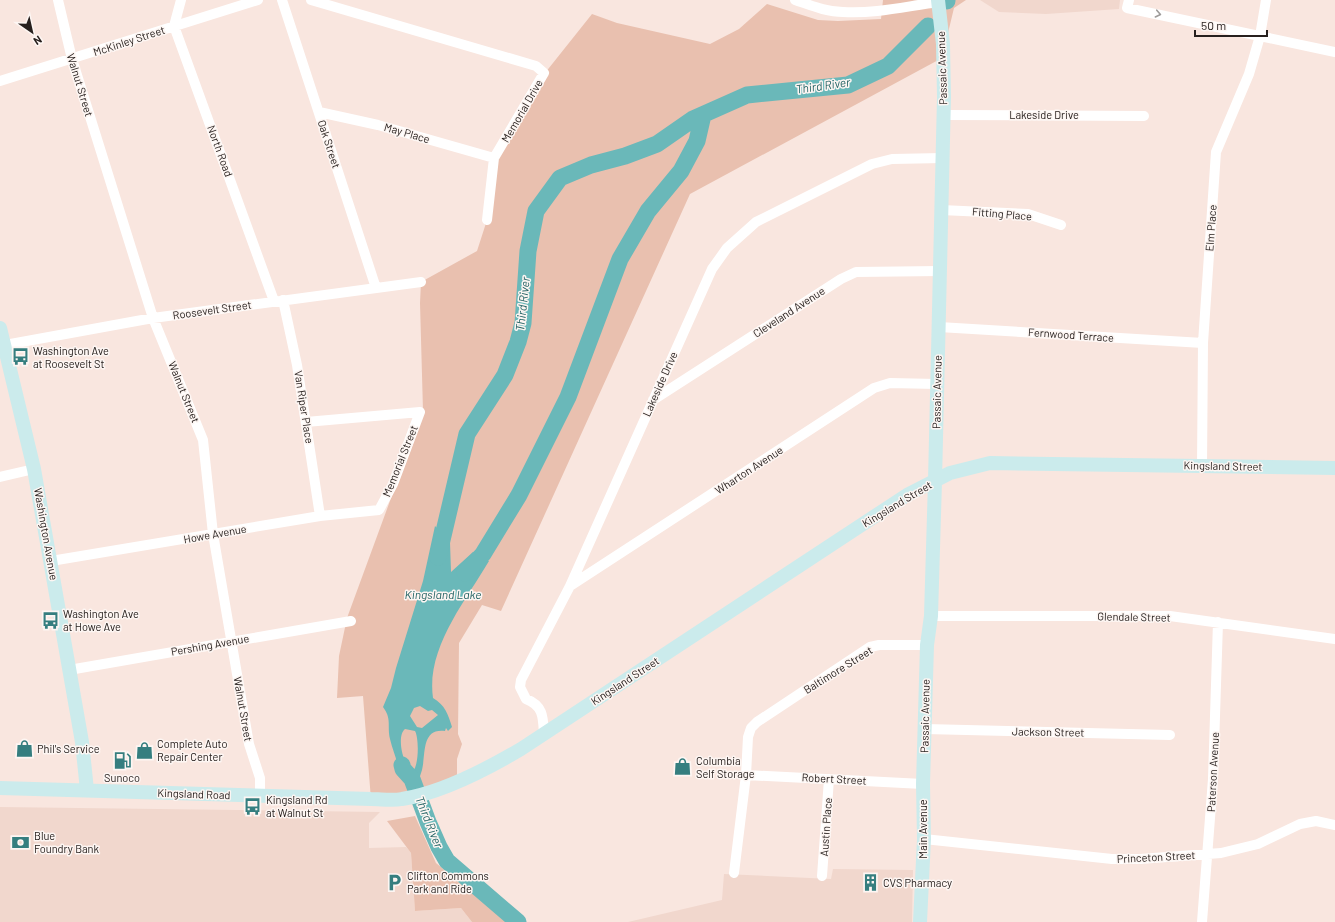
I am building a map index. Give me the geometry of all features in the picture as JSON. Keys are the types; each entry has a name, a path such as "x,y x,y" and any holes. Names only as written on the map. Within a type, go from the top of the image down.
{"main road":[{"name":"Passaic Avenue","path":"923,784 927,645 931,616 944,115 943,44 938,1"},
{"name":"Washington Avenue","path":"0,328 34,469 82,742 87,790"},
{"name":"Kingsland Street","path":"521,749 907,495 950,473 990,463 1335,468"},
{"name":"Kingsland Road","path":"0,788 371,799 410,797 424,793 498,762 521,749"},
{"name":"Main Avenue","path":"920,922 924,839 923,784"}],"street":[{"name":"Walnut Street","path":"58,0 72,59 153,318 203,440 213,534 249,744 258,773 260,796"},
{"path":"174,26 180,0"},
{"name":"McKinley Street","path":"0,81 258,0"},
{"name":"Oak Street","path":"282,0 376,288"},
{"name":"Memorial Drive","path":"311,0 536,66 544,73 494,158 487,220"},
{"path":"1129,0 1128,8 1335,52"},
{"name":"Elm Place","path":"1202,466 1203,343 1216,152 1249,74 1260,36 1266,0"},
{"path":"800,1 829,10 855,12 868,12 938,1"},
{"name":"North Road","path":"174,26 278,300"},
{"name":"May Place","path":"319,112 378,125 494,158"},
{"name":"Lakeside Drive","path":"944,115 1144,116"},
{"name":"Lakeside Drive","path":"544,735 542,711 533,702 526,699 520,687 521,680 570,586 712,269 727,248 756,222 872,164 892,160 943,158"},
{"name":"Fitting Place","path":"941,210 1028,214 1061,226"},
{"name":"Cleveland Avenue","path":"653,400 851,274 856,272 940,271"},
{"name":"Roosevelt Street","path":"5,345 153,318 421,282"},
{"name":"Van Riper Place","path":"278,300 297,366 320,516"},
{"name":"Fernwood Terrace","path":"939,327 1203,343"},
{"name":"Wharton Avenue","path":"570,586 874,388 890,382 937,384"},
{"name":"Memorial Street","path":"306,422 420,412 393,484 379,510"},
{"path":"0,477 34,469"},
{"name":"Howe Avenue","path":"51,561 320,516 379,510"},
{"name":"Glendale Street","path":"931,616 1170,616 1335,639"},
{"name":"Pershing Avenue","path":"69,670 351,621"},
{"name":"Paterson Avenue","path":"1202,922 1213,780 1218,622"},
{"name":"Baltimore Street","path":"746,774 748,737 751,728 757,722 870,648 879,644 927,645"},
{"name":"Jackson Street","path":"925,729 1170,735"},
{"path":"734,873 746,774"},
{"name":"Robert Street","path":"746,774 923,784"},
{"name":"Austin Place","path":"822,876 829,779"},
{"name":"Princeton Street","path":"924,839 1112,859 1140,859 1208,854 1240,849 1258,844 1300,824 1316,821 1335,826"}],"shaded area":[{"path":"883,0 966,0 954,8 942,58 690,194 501,611 482,605 459,643 458,734 462,744 457,759 457,781 424,793 420,783 408,787 409,797 371,800 363,696 337,698 339,656 347,618 423,411 420,303 421,282 477,251 487,220 495,158 545,73 592,14 617,23 710,44 739,29 767,4 818,20 838,21 881,19"},
{"path":"980,0 1120,0 1119,9 1046,14 999,12"},
{"path":"0,807 380,812 369,823 369,848 406,847 411,853 415,911 461,908 472,922 0,922"},
{"path":"415,816 436,863 507,922 472,922 461,908 415,911 411,853 387,821"},
{"path":"833,869 913,870 912,922 628,922 722,900 724,874 831,879"}],"water":[{"name":"Kingsland Lake","path":"435,526 450,542 451,572 473,552 489,561 449,626 435,661 432,679 433,698 446,710 452,727 448,731 446,728 445,731 437,731 428,738 419,782 409,784 399,769 390,739 386,711 383,707 391,688 423,581","holes":["420,706 428,711 432,710 438,715 422,728 417,727 410,716 414,708","405,729 415,731 416,734 418,745 417,758 413,771 406,764 402,751 401,738"]}],"waterway":[{"name":"Third River","path":"438,557 467,434 505,375 518,342 523,323 528,251 536,211 560,178 591,165 625,156 657,144 693,119 747,95 848,85 888,66 928,26"},
{"name":"Third River","path":"465,573 483,554 519,495 568,397 620,259 648,211 681,171 697,141 703,115"},
{"name":"Third River","path":"402,765 403,769 412,779 428,822 447,861 518,922"}],"place":[{"name":"Washington Ave at Roosevelt St","path":"20,357"},
{"name":"Washington Ave at Howe Ave","path":"50,620"},
{"name":"Phil's Service","path":"24,749"},
{"name":"Complete Auto Repair Center","path":"144,750"},
{"name":"Sunoco","path":"122,760"},
{"name":"Columbia Self Storage","path":"683,767"},
{"name":"Kingsland Rd at Walnut St","path":"253,806"},
{"name":"Blue Foundry Bank","path":"21,842"},
{"name":"Clifton Commons Park and Ride","path":"394,882"},
{"name":"CVS Pharmacy","path":"870,883"}]}
